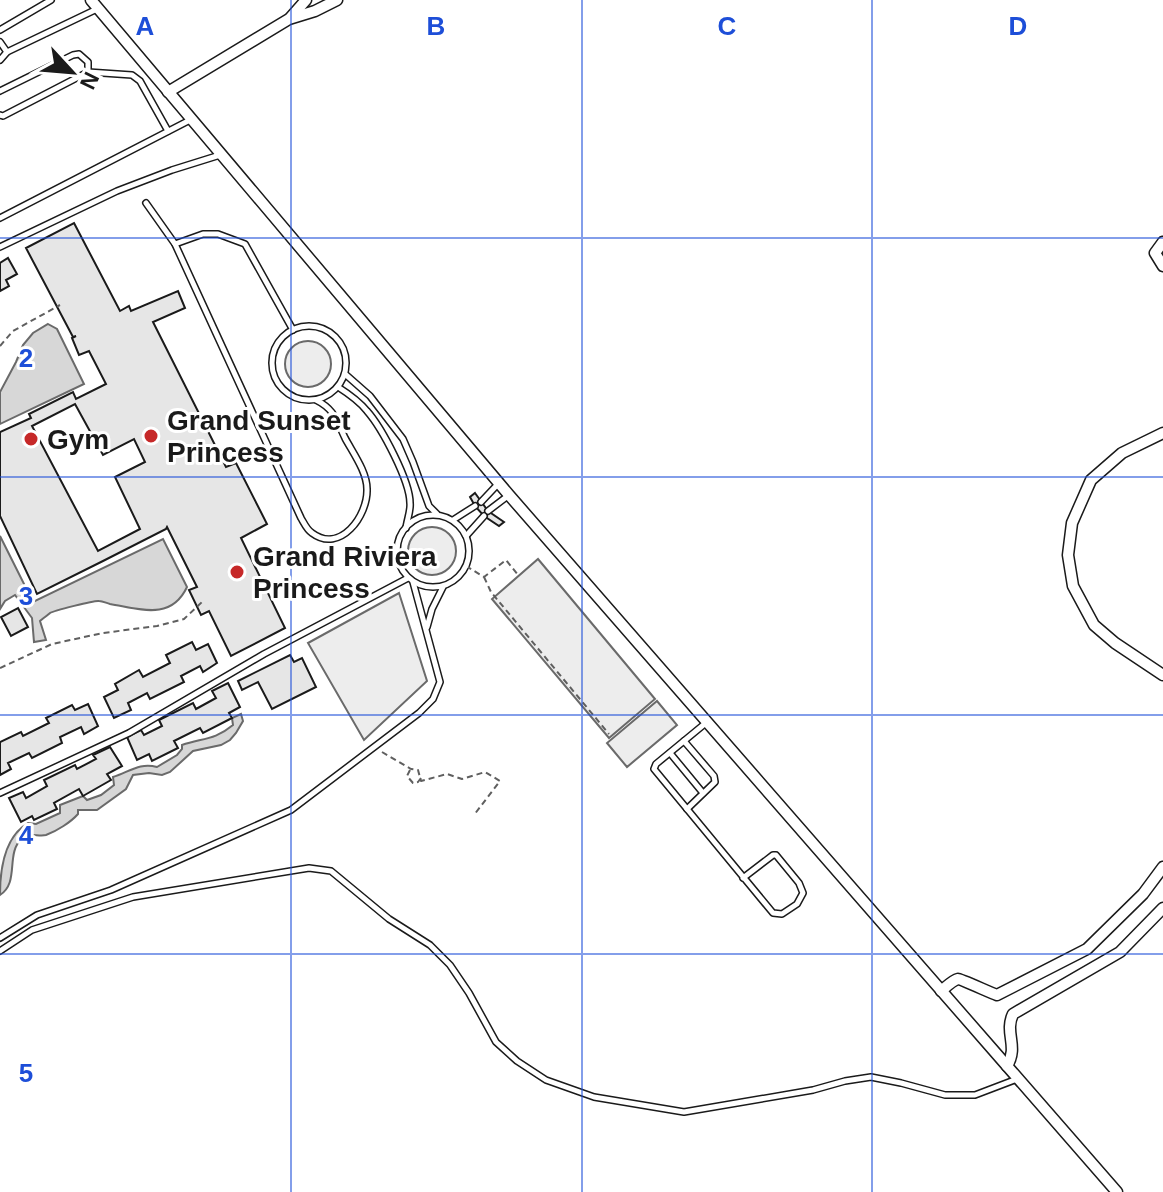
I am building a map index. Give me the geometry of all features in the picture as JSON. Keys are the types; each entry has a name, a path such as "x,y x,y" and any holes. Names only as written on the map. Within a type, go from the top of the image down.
{"street":[{"path":"168,92 289,19 308,0 315,11"},
{"path":"289,19 337,0"},
{"path":"95,4 499,484 1117,1192"},
{"path":"1163,242 1155,253 1163,266"},
{"path":"1163,433 1122,453 1091,480 1072,523 1068,555 1073,586 1094,625 1163,675"},
{"path":"941,991 960,979 997,995 1087,949 1143,894 1163,867"},
{"path":"1007,1066 1013,1056 1009,1026 1013,1014 1120,952 1163,908"}],"lane":[{"path":"0,30 51,0"},
{"path":"0,60 7,52 95,4"},
{"path":"0,42 7,52"},
{"path":"0,91 73,55 79,54 88,62 88,72"},
{"path":"0,115 88,72 132,75 140,81 168,131"},
{"path":"0,218 191,119"},
{"path":"0,247 117,191 221,155"},
{"path":"146,203 175,244 301,518 310,532 334,539 349,531 358,521 368,487 329,406 288,394 273,373 273,354 278,342 293,330 310,326 323,328 337,338 347,361 338,387 316,400"},
{"path":"175,244 203,234 218,234 245,244 293,330"},
{"path":"345,374 370,396 403,439 429,506 438,515"},
{"path":"338,387 354,398 380,429 405,480 410,503 406,528"},
{"path":"453,520 478,504 499,484"},
{"path":"466,536 486,513 509,495"},
{"path":"438,515 453,520 464,532 469,546 469,560 458,578 443,587 427,588 410,580 397,559 397,545 406,528 415,519 426,516 438,515"},
{"path":"0,938 37,915 111,890 291,810 419,713 433,699 440,682 410,580"},
{"path":"0,793 129,733 264,654 410,580"},
{"path":"426,628 443,587"},
{"path":"707,722 656,764 654,769 743,878 773,913 782,914 790,909 803,893 799,883 776,855 743,878"},
{"path":"684,741 714,776 715,782 687,809"},
{"path":"670,753 703,793"},
{"path":"0,951 32,930 133,897 309,868 331,871 389,919 430,945 457,974 496,1042 517,1061 546,1080 594,1097 684,1112 871,1077 945,1095 975,1095 1018,1078"}],"path":[{"path":"0,346 13,331 60,305"},
{"path":"484,577 506,560 519,576"},
{"path":"466,566 484,577 491,592 609,734"},
{"path":"0,668 52,644 184,619 202,602"},
{"path":"374,747 418,770 421,781 447,774 462,779 485,772 500,781 474,815"},
{"path":"411,769 407,776 409,780 413,783 421,778"}],"shaded area":[{"path":"48,324 57,329 84,384 0,424 0,392 23,345 33,333"},
{"path":"308,341 324,348 331,364 324,380 308,387 292,380 285,364 292,348"},
{"path":"432,527 449,534 456,551 449,568 432,575 415,568 408,551 415,534"},
{"path":"0,536 33,602 163,539 187,587 180,598 164,609 143,610 99,601 50,613 40,621 46,640 34,642 32,618 15,595 5,601 0,609"},
{"path":"538,559 655,699 609,738 492,599"},
{"path":"399,593 427,681 364,740 308,643"},
{"path":"657,701 677,725 627,767 607,743"},
{"path":"241,714 243,721 230,740 193,751 170,772 162,775 133,775 126,789 97,810 78,810 75,817 55,831 22,838 14,852 9,883 0,895 5,855 20,829 28,823 36,824 60,813 60,805 83,796 87,800 101,795 114,785 113,777 140,767 157,767 177,755 182,745 227,730 233,725 232,718"}],"building":[{"name":"Grand Sunset Princess","path":"74,223 120,311 129,306 131,311 178,291 185,308 153,322 226,467 236,463 267,524 241,538 285,628 231,656 209,611 201,615 189,590 197,587 167,527 37,594 0,516 0,432 31,418 29,414 73,392 76,399 106,384 89,351 79,355 72,338 76,336 73,337 26,248","holes":["75,404 103,455 134,439 145,462 115,477 140,529 98,551 32,426"]},
{"path":"8,258 17,274 6,280 9,286 0,291 0,263"},
{"path":"475,493 488,511 504,522 499,526 484,516 470,497"},
{"path":"18,608 28,627 11,636 1,617"},
{"path":"192,642 196,650 208,644 217,663 203,672 200,666 181,676 184,682 150,699 147,693 128,703 131,710 114,718 104,697 118,690 115,684 139,670 143,677 170,663 166,655"},
{"path":"290,655 294,662 302,658 316,687 272,709 258,682 242,690 238,681"},
{"path":"228,683 240,707 229,713 232,718 203,733 200,728 174,741 178,748 152,761 149,754 137,760 127,737 141,730 144,735 162,726 159,720 193,703 196,709 216,698 212,691"},
{"path":"88,704 98,726 84,734 81,727 60,737 62,743 32,758 29,753 8,763 11,769 0,775 0,742 21,732 23,736 49,723 46,718 72,705 75,710"},
{"path":"110,747 122,766 107,774 111,780 83,796 79,789 54,803 57,809 34,820 32,816 21,822 9,798 23,792 26,798 47,786 44,780 75,765 77,769 96,759 93,755"}],"place":[{"name":"Grand Sunset Princess","path":"151,436"},
{"name":"Gym","path":"31,439"},
{"name":"Grand Riviera Princess","path":"237,572"}]}
